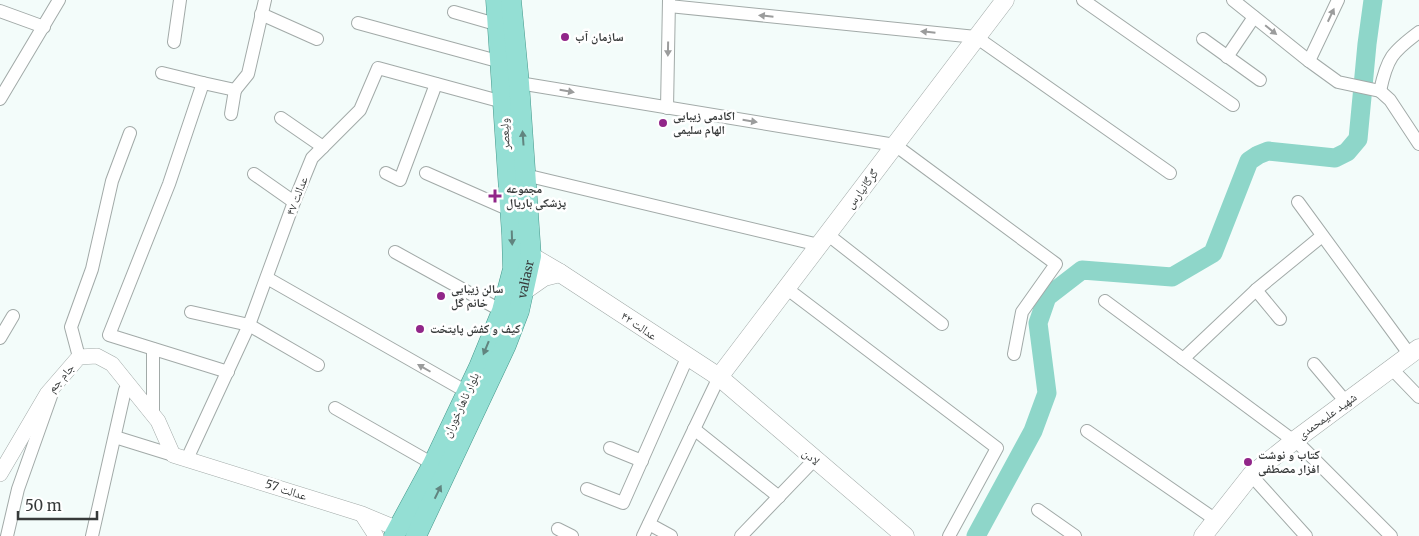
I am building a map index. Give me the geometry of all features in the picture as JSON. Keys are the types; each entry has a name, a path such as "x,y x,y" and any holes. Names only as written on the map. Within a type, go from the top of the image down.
{"main road":[{"name":"ولیعصر","path":"496,0 513,269"},
{"name":"valiasr","path":"405,534 506,345 519,311 531,256 519,83 511,0"},
{"name":"گرگانپارس","path":"718,377 1005,0"},
{"name":"عدالت ۴۲","path":"531,256 718,377"},
{"name":"بلوار ناهارخوران","path":"405,534 433,464 502,311 513,269"},
{"path":"524,291 544,277 560,273"},
{"name":"شهید علیمحمدی","path":"1203,536 1251,475 1294,440 1415,352"},
{"name":"لادن","path":"718,377 905,536"}],"street":[{"path":"0,99 59,0"},
{"path":"174,42 180,0"},
{"path":"231,114 235,90 248,74 265,0"},
{"path":"1083,0 1233,105"},
{"path":"1233,0 1338,82 1380,90 1390,100 1419,144"},
{"path":"1309,61 1338,0"},
{"path":"668,108 669,3 976,37 1170,173"},
{"path":"0,11 44,27"},
{"path":"454,12 498,26"},
{"path":"261,14 317,39"},
{"path":"1228,57 1254,17"},
{"path":"358,23 501,62"},
{"path":"1380,90 1384,72 1390,58 1398,48 1419,32"},
{"path":"1203,39 1260,80"},
{"name":"عدالت ۴۷","path":"180,457 228,372 249,325 312,158 360,110 378,68 503,102"},
{"path":"162,73 235,90"},
{"path":"204,82 169,184 109,335 228,372"},
{"path":"519,83 895,145 1056,264 1022,312 1014,354"},
{"path":"386,173 400,180 436,84"},
{"path":"281,118 323,147"},
{"path":"79,357 71,327 92,269 112,181 130,133"},
{"path":"426,173 510,210"},
{"path":"254,174 294,202"},
{"path":"525,175 674,211 823,240 942,324"},
{"path":"1298,202 1322,236 1415,352"},
{"path":"1184,359 1256,290 1322,236"},
{"path":"396,252 502,311"},
{"path":"267,278 467,392"},
{"path":"786,288 996,448 949,536"},
{"path":"1256,290 1280,319"},
{"path":"1105,301 1294,440 1387,532"},
{"path":"191,312 249,325 318,365"},
{"path":"0,338 13,316"},
{"path":"153,349 153,415"},
{"name":"جام جم","path":"0,474 47,394 79,357 97,356 112,364 158,420 180,457"},
{"path":"587,489 623,503 687,358"},
{"path":"1314,364 1346,402"},
{"path":"1392,369 1419,397"},
{"path":"643,536 718,377"},
{"path":"7,536 18,489 55,385"},
{"path":"92,536 125,390"},
{"path":"335,408 433,464"},
{"path":"694,429 779,497"},
{"path":"1087,430 1216,520"},
{"path":"115,437 180,457"},
{"path":"610,448 642,461"},
{"name":"عدالت 57","path":"180,457 362,514 405,534"},
{"path":"741,536 814,460"},
{"path":"1251,475 1306,536"},
{"path":"1038,510 1075,536"},
{"path":"362,514 376,536"},
{"path":"649,524 671,536"},
{"path":"558,529 572,536"}],"waterway":[{"path":"976,536 1033,431 1047,393 1038,323 1047,297 1082,270 1172,277 1213,253 1249,161 1268,151 1335,158 1347,152 1358,139 1373,0"}],"place":[{"name":"سازمان آب","path":"565,37"},
{"name":"اکادمی زیبایی الهام سلیمی","path":"663,123"},
{"name":"مجموعه پزشکی باریال","path":"495,196"},
{"name":"سالن زیبایی خانم گل","path":"441,296"},
{"name":"کیف و کفش پایتخت","path":"420,329"},
{"name":"کتاب و نوشت افزار مصطفی","path":"1248,462"}]}
